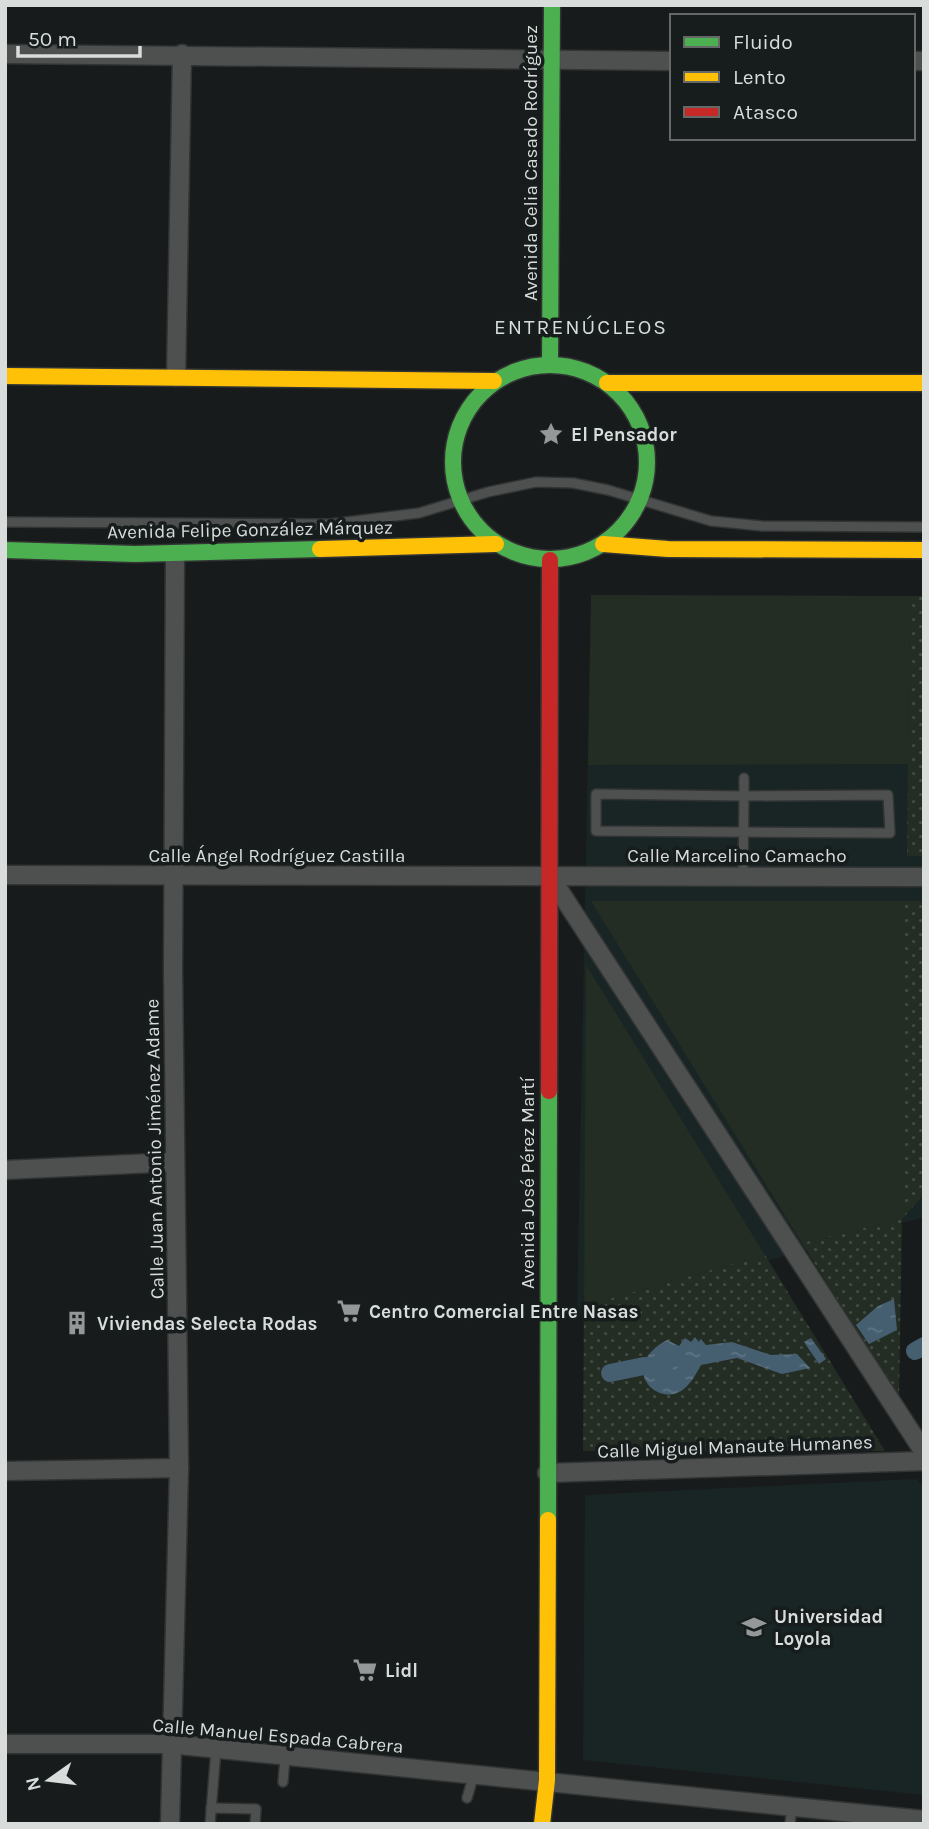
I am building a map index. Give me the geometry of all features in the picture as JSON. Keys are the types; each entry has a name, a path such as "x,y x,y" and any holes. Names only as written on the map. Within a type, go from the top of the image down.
{"main road":[{"name":"Avenida Celia Casado Rodríguez","path":"550,364 552,5"},
{"path":"550,364 586,371 607,383 629,405 643,433 647,465 640,500 626,523 603,544 578,556 550,560 522,556 496,544 473,523 460,501 452,463 456,432 471,403 494,381 516,370 550,364"},
{"path":"5,376 494,381"},
{"path":"607,383 924,383"},
{"name":"Avenida Felipe González Márquez","path":"5,550 175,554 496,544"},
{"path":"603,544 668,549 924,550"},
{"name":"Avenida José Pérez Martí","path":"541,1824 547,1780 550,560"},
{"name":"Avenida José Pérez Martí","path":"545,1807 548,1824"}],"street":[{"path":"5,54 670,61"},
{"path":"176,377 182,54"},
{"name":"Calle Juan Antonio Jiménez Adame","path":"170,1824 178,1468 175,554"},
{"path":"549,875 924,1452"},
{"name":"Calle Ángel Rodríguez Castilla","path":"5,876 549,875"},
{"name":"Calle Marcelino Camacho","path":"549,875 924,877"},
{"path":"5,1170 175,1162"},
{"name":"Calle Miguel Manaute Humanes","path":"547,1473 924,1461"},
{"path":"5,1471 178,1468"},
{"name":"Calle Manuel Espada Cabrera","path":"5,1744 170,1744 285,1758 547,1780 791,1815 924,1820"}],"lane":[{"path":"5,522 330,524 419,513 536,482 573,483 711,521 762,526 924,527"},
{"path":"743,876 744,778"},
{"path":"596,794 744,796 888,795 890,833 596,831 596,794"},
{"path":"210,1824 216,1750"},
{"path":"283,1782 285,1758"},
{"path":"467,1798 474,1774"},
{"path":"211,1808 256,1809 255,1824"}],"shaded area":[{"path":"591,595 924,596 924,1217 577,1314"},
{"name":"Universidad Loyola","path":"917,1479 924,1488 924,1795 583,1760 585,1495"}],"green space":[{"path":"591,595 910,596 908,764 588,765"},
{"path":"910,596 924,596 924,856 907,856"},
{"path":"591,901 902,901 902,1219 802,1243"},
{"path":"902,901 924,901 924,1194 902,1219"},
{"path":"586,965 765,1255 584,1306"},
{"path":"902,1219 899,1398 802,1243"},
{"path":"765,1255 885,1451 583,1451 584,1306"}],"water":[{"path":"894,1299 897,1330 869,1344 856,1325 878,1306"},
{"path":"695,1337 698,1342 701,1339 706,1345 732,1342 771,1355 797,1354 810,1368 782,1374 737,1358 701,1365 688,1386 675,1394 664,1394 647,1383 643,1374 644,1363 652,1351 667,1340 679,1346 685,1338 691,1342"},
{"path":"811,1338 826,1359 819,1364 804,1342"}],"waterway":[{"path":"915,1351 924,1346"},
{"path":"610,1373 644,1366 664,1367"}],"traffic: fast":[{"path":"550,364 552,5"},
{"path":"550,365 587,372 619,393 640,425 647,462 640,499 619,531 587,552 550,559 513,552 481,531 460,499 453,462 460,425 481,393 513,372 550,365"},
{"path":"5,550 135,554 320,549"},
{"path":"548,1520 549,1091"}],"traffic: slow":[{"path":"5,376 494,381"},
{"path":"607,383 924,383"},
{"path":"320,549 496,544"},
{"path":"603,544 668,549 924,550"},
{"path":"542,1824 547,1780 548,1520"}],"traffic: jam":[{"path":"549,1091 550,560"}],"place":[{"name":"El Pensador","path":"551,434"},
{"name":"Centro Comercial Entre Nasas","path":"349,1311"},
{"name":"Viviendas Selecta Rodas","path":"77,1323"},
{"name":"Universidad Loyola","path":"754,1627"},
{"name":"Lidl","path":"365,1670"}],"district":[{"name":"ENTRENÚCLEOS","path":"581,327"}]}
